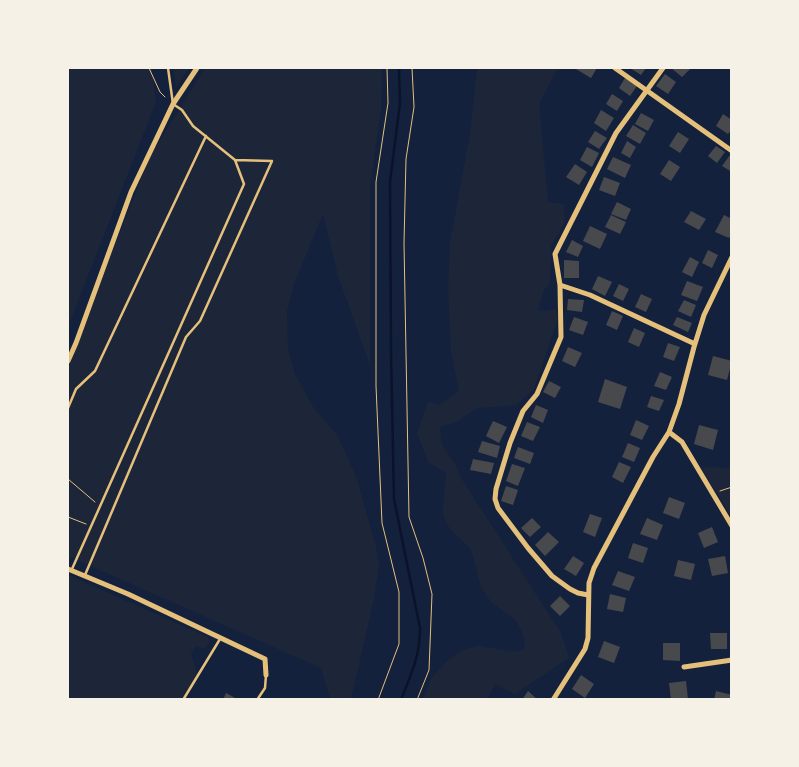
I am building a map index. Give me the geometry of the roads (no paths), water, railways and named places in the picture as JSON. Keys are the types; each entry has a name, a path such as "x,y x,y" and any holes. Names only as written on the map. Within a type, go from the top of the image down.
{"street":[{"path":"68,361 131,192 173,104 197,68"},
{"path":"615,68 732,151"},
{"path":"588,594 578,593 570,589 552,576 498,508 495,499 496,489 510,443 520,419 537,394 561,337 560,285 555,254 616,132 662,68"},
{"path":"553,700 585,649 588,638 588,583 594,568 653,457 669,432 680,404 694,344 704,314 732,257"},
{"path":"560,285 590,295 694,344"},
{"path":"669,432 682,442 732,526"},
{"path":"69,570 128,594 265,659 266,675"},
{"path":"684,666 732,660"}],"lane":[{"path":"69,570 91,526 244,184 235,160 193,126 182,110 173,104 168,68"},
{"path":"68,408 76,389 95,371 206,136"},
{"path":"84,576 186,337 200,321 272,161 235,160"},
{"path":"183,700 220,639"},
{"path":"258,700 265,688 266,675"}],"waterway":[{"path":"399,68 400,103 390,182 394,499 420,628 417,657 401,700"}]}
